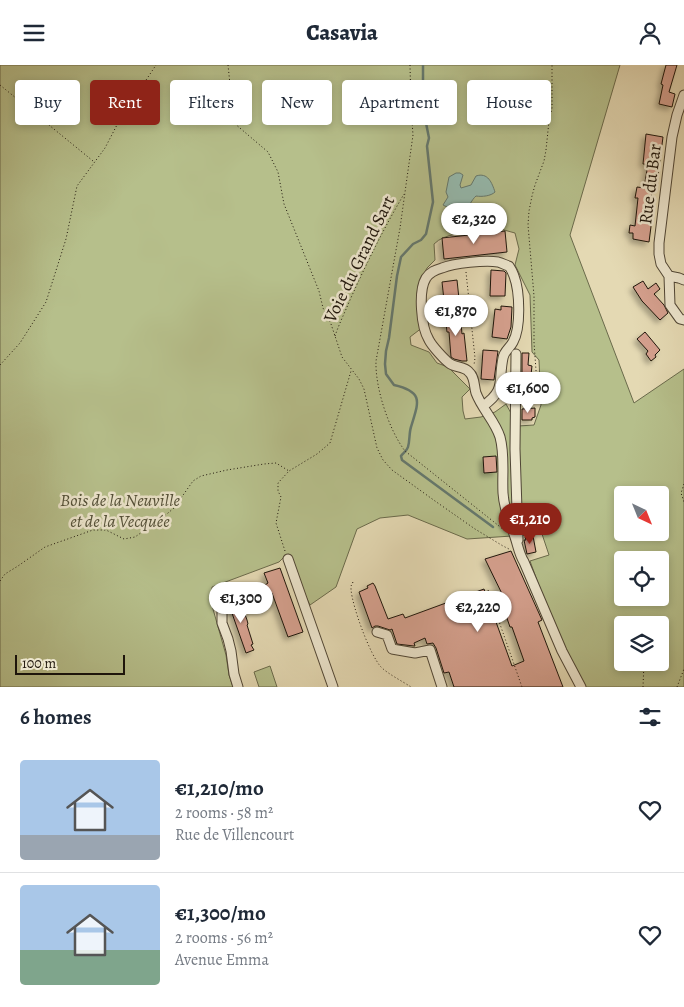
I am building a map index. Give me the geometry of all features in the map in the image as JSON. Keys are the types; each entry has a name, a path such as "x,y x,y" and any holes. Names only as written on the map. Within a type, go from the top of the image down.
{"street":[{"name":"Rue du Bar","path":"684,95 672,137 659,243 659,254 662,264 670,276 670,305 680,319 684,320"},
{"path":"483,407 496,395 500,388 503,357 506,350 513,343 518,325 518,294 514,276 509,266 499,262 445,266 432,271 426,278 422,293 422,321 429,341 448,363 469,371 476,393 483,407 495,426 500,437 503,453 505,508 518,548 562,651 581,687"},
{"path":"670,276 684,280"},
{"path":"516,354 515,449 518,548"},
{"path":"288,559 331,686"},
{"path":"224,608 222,623 228,639 238,687"},
{"path":"376,632 387,635 392,649 416,653 430,651 442,687"}],"path":[{"path":"0,365 20,343 46,302 66,239 78,186 156,65"},
{"path":"228,65 234,123 268,153 278,172 284,204 334,337"},
{"path":"410,65 413,135 400,228 376,361 377,380 388,418 403,449 503,529"},
{"path":"515,400 538,399 534,342 534,296 528,225 532,196 546,151 552,109 552,65"},
{"path":"0,85 94,161"},
{"name":"Voie du Grand Sart","path":"405,193 388,221 334,337 342,357 359,379 364,389 377,448 392,470 434,501 503,547 514,550 518,548"},
{"path":"466,263 475,358 469,371"},
{"path":"288,559 276,523 281,497 278,491 278,483 289,471 317,454 330,443 352,369"},
{"path":"0,581 5,574 45,547 93,530 106,530 124,539 134,537 174,508 192,481 201,477 227,470 276,463 289,471"},
{"path":"684,484 681,493 684,502"},
{"path":"354,582 351,587 353,603 375,659 381,667 411,687"},
{"path":"488,590 522,687"},
{"path":"677,687 684,669"},
{"path":"643,687 644,671"}],"green space":[{"name":"Bois de la Neuville et de la Vecquée","path":"0,65 620,65 570,235 634,403 684,369 684,687 576,687 530,561 549,555 542,534 467,539 408,515 380,518 357,529 336,587 310,605 289,554 279,562 212,587 211,602 233,687 0,687","holes":["493,227 515,233 519,249 515,265 530,295 532,352 539,360 541,405 534,425 518,426 506,404 495,412 481,417 465,419 462,397 470,389 448,367 437,363 429,352 411,345 410,337 427,324 423,276 427,268 435,260 434,244 438,240 449,236 479,233 484,228"]},
{"path":"270,666 277,687 259,687 254,672"}],"water":[{"path":"456,173 463,175 461,188 471,185 476,176 480,175 486,177 491,182 495,192 486,196 476,196 462,212 457,211 450,205 447,207 443,205 448,197 446,192 449,177"}],"building":[{"path":"666,65 677,65 669,92 675,94 672,107 659,104 663,85 661,84"},
{"path":"646,134 663,137 657,183 653,183 650,206 651,211 653,211 649,242 633,239 633,233 629,233 630,225 635,226 638,198 635,198 637,187 644,188 648,164 643,164"},
{"path":"505,231 507,252 444,259 442,238"},
{"path":"491,270 504,271 506,273 505,296 490,296"},
{"path":"457,280 459,299 444,300 442,282"},
{"path":"643,281 648,289 656,283 660,289 654,294 664,305 668,313 660,320 642,301 633,287"},
{"path":"501,306 512,307 511,327 507,339 492,337 495,309 501,310"},
{"path":"460,312 467,361 451,357 449,332 447,332 445,314"},
{"path":"645,332 660,350 651,361 646,354 648,351 637,339"},
{"path":"483,350 498,351 494,380 481,379"},
{"path":"522,353 529,353 528,365 532,366 530,383 522,382"},
{"path":"535,408 535,417 532,420 522,420 522,409"},
{"path":"496,456 497,472 484,473 483,457"},
{"path":"533,536 536,552 527,554 525,537"},
{"path":"511,551 542,620 538,622 563,687 454,687 449,672 444,673 433,643 427,644 425,638 414,643 415,646 397,644 392,629 378,626 372,628 359,592 368,588 367,586 373,583 388,619 403,614 405,618 484,589 512,666 524,661 502,604 506,602 485,559"},
{"path":"280,568 303,632 288,637 272,593 268,594 265,585 268,583 264,573"},
{"path":"236,596 247,620 253,644 251,645 254,650 246,653 227,599"}],"waterway":[{"path":"423,65 423,108 429,138 427,146 433,202 426,234 401,257 386,351 386,374 394,385 411,391 417,400 408,447 401,456 402,460 493,527"}]}
